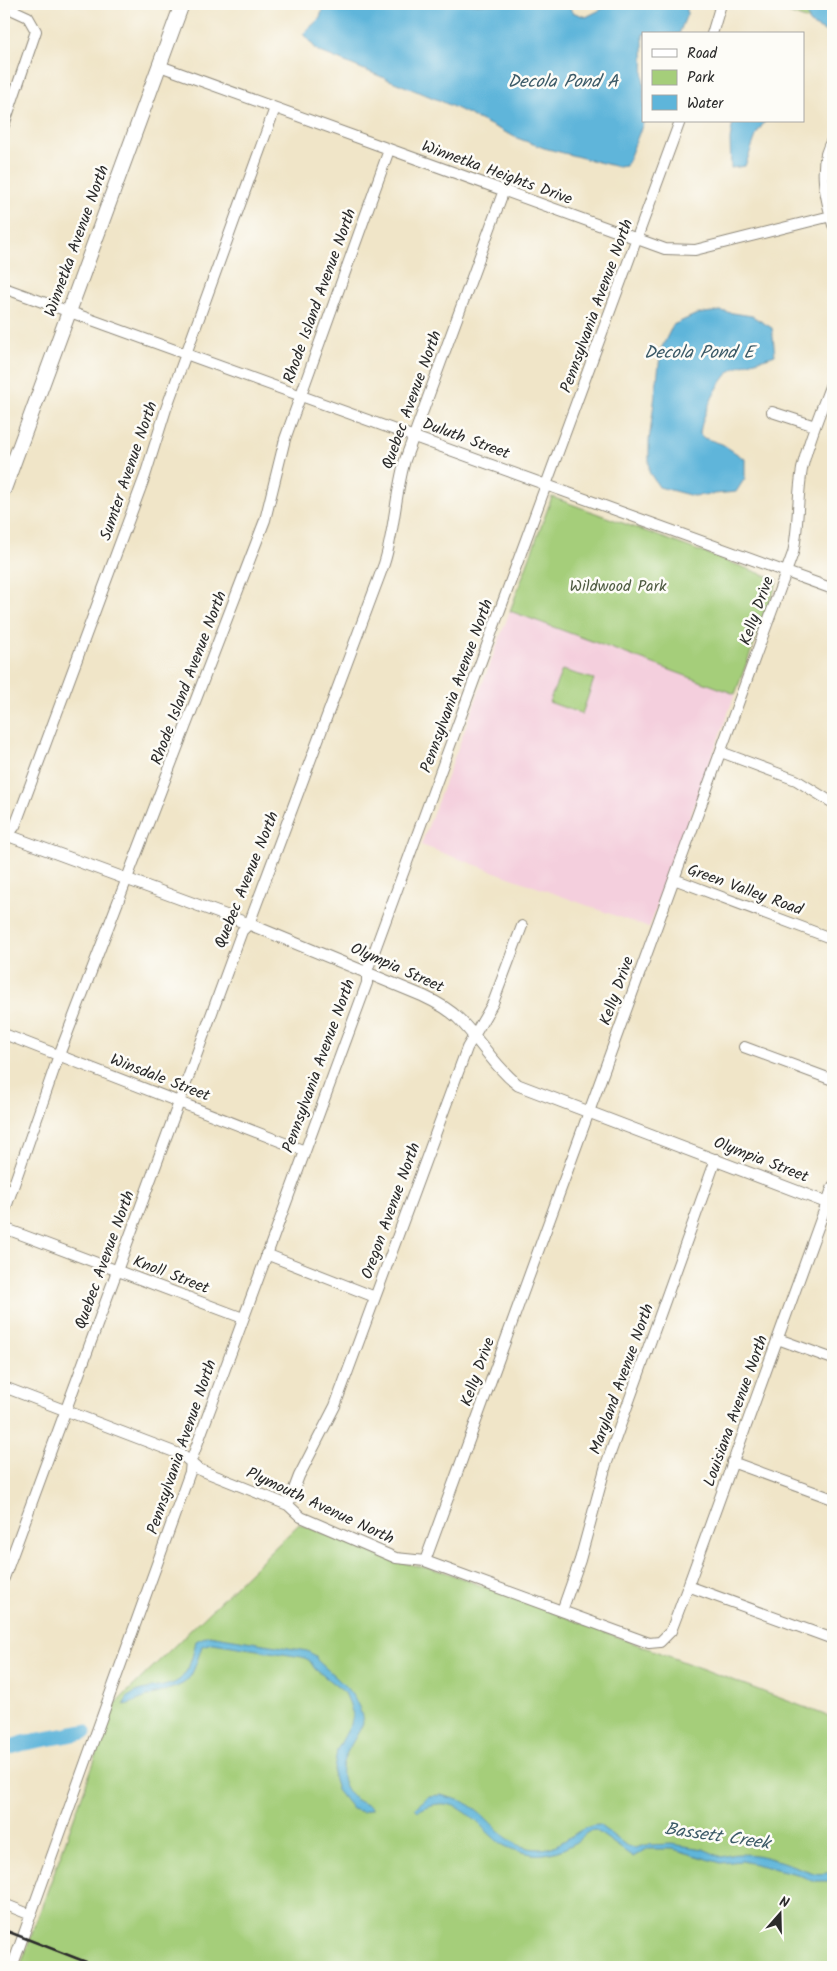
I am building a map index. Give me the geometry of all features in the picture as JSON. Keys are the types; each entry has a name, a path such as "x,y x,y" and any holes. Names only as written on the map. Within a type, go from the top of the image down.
{"main road":[{"name":"Winnetka Avenue North","path":"4,489 182,4"}],"street":[{"path":"713,32 721,4"},
{"path":"4,6 28,17 34,25 35,39 4,125"},
{"name":"Winnetka Heights Drive","path":"160,66 665,248 695,250 832,220"},
{"name":"Sumter Avenue North","path":"5,837 15,826 146,476 186,354 275,108"},
{"name":"Pennsylvania Avenue North","path":"12,1967 134,1634 190,1472 191,1462 367,982 368,972 680,122"},
{"path":"832,220 824,171 825,157 833,139"},
{"name":"Rhode Island Avenue North","path":"4,1213 59,1055 128,880 265,520 285,439 389,150"},
{"name":"Quebec Avenue North","path":"4,1578 242,931 249,924 384,564 390,545 399,480 504,190"},
{"name":"Duluth Street","path":"4,288 833,589"},
{"name":"Kelly Drive","path":"425,1561 787,572 798,531 802,469 815,426 833,379"},
{"path":"772,412 815,426"},
{"path":"721,752 796,780 833,803"},
{"name":"Olympia Street","path":"5,837 249,924 423,996 448,1010 506,1075 518,1084 830,1204"},
{"name":"Green Valley Road","path":"674,880 833,939"},
{"name":"Oregon Avenue North","path":"288,1505 299,1476 336,1406 467,1048 493,1003 522,926"},
{"name":"Winsdale Street","path":"4,1034 305,1151"},
{"path":"744,1047 833,1080"},
{"name":"Maryland Avenue North","path":"562,1610 580,1560 606,1465 716,1159"},
{"name":"Louisiana Avenue North","path":"660,1642 671,1631 732,1462 830,1204 833,1186"},
{"name":"Knoll Street","path":"4,1228 243,1318"},
{"path":"266,1254 375,1297"},
{"path":"778,1339 833,1359"},
{"name":"Plymouth Avenue North","path":"4,1387 182,1455 198,1469 288,1505 301,1517 396,1558 425,1561 649,1643 660,1642"},
{"path":"732,1462 833,1499"},
{"path":"688,1586 833,1639"},
{"path":"4,1904 30,1914"}],"shaded area":[{"path":"510,611 735,694 649,928 421,845"}],"green space":[{"path":"764,4 833,4 833,29"},
{"name":"Wildwood Park","path":"552,497 778,580 735,694 510,611"},
{"path":"562,670 594,679 582,714 549,702"},
{"path":"299,1524 391,1560 445,1572 833,1718 833,1967 20,1967 115,1704"}],"water":[{"name":"Decola Pond A","path":"324,4 568,4 572,12 586,17 612,4 687,4 687,14 680,32 642,32 642,122 644,122 626,166 618,167 544,148 517,138 441,101 318,51 303,34 320,18"},
{"path":"804,4 833,4 833,35 810,24"},
{"path":"733,122 764,122 757,133 745,166 731,168 730,140"},
{"name":"Decola Pond E","path":"720,311 752,316 772,328 775,355 731,371 716,391 701,427 700,434 704,438 722,444 745,459 745,478 736,492 693,496 659,487 649,472 649,441 661,349 673,325 697,314"},
{"path":"209,1635 307,1651 316,1656 317,1660 340,1681 357,1704 363,1723 342,1766 344,1784 355,1799 372,1809 362,1812 352,1809 337,1790 333,1777 337,1750 351,1724 353,1715 345,1693 315,1669 309,1660 302,1657 212,1643 202,1646 190,1677 185,1682 124,1705 127,1698 133,1694 165,1686 179,1680 188,1667 196,1641"},
{"path":"441,1795 470,1805 510,1840 528,1848 548,1848 584,1829 599,1825 627,1846 635,1848 645,1845 672,1844 703,1849 722,1857 733,1854 757,1855 814,1873 833,1873 833,1881 812,1881 797,1874 742,1861 721,1863 673,1849 647,1849 633,1857 595,1830 561,1850 543,1854 528,1853 503,1845 473,1818 454,1806 444,1804 432,1805 418,1811 415,1808 429,1796"}],"waterway":[{"name":"Bassett Creek","path":"4,1749 24,1743 84,1732"}],"railway":[{"path":"4,1930 99,1967"}]}
